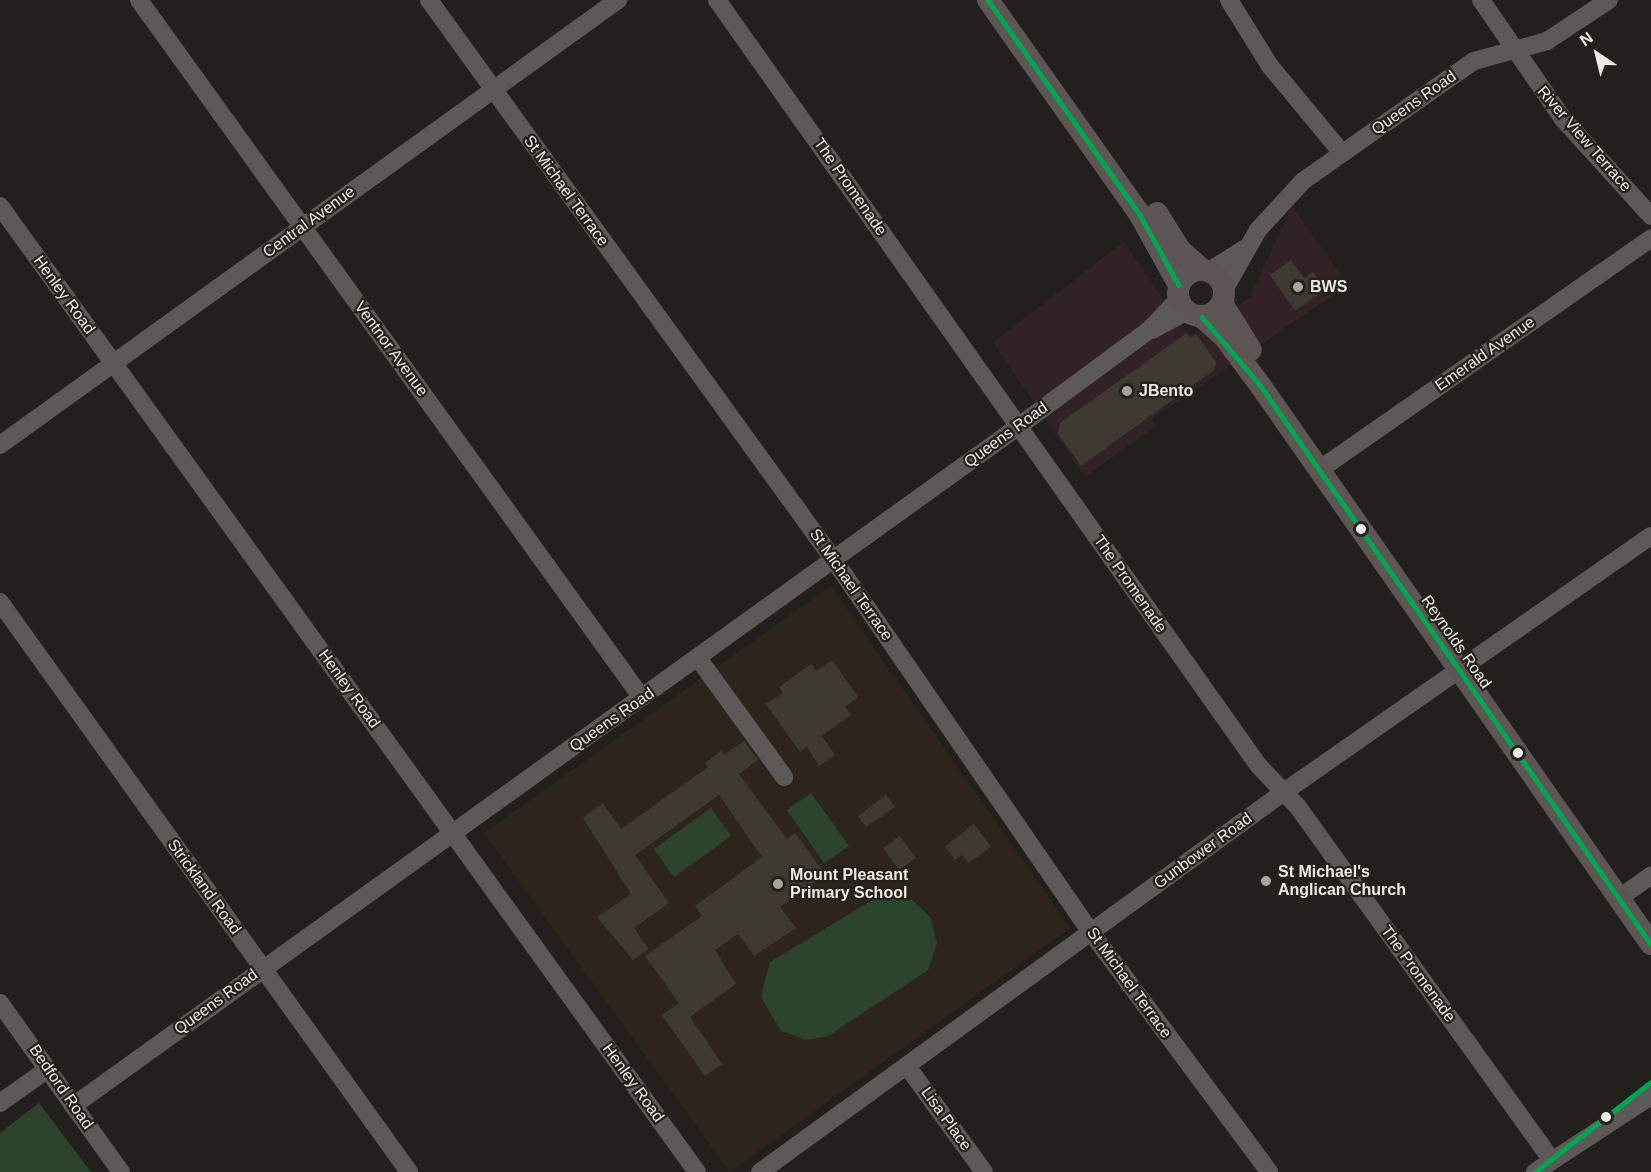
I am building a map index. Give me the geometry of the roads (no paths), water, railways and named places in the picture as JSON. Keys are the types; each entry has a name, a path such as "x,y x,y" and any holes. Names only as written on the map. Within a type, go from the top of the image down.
{"main road":[{"name":"Reynolds Road","path":"988,0 1065,99 1147,211 1180,249 1206,270 1324,467"},
{"name":"Reynolds Road","path":"1004,0 1065,99"},
{"name":"Reynolds Road","path":"1147,211 1186,303 1225,338 1324,467 1465,665 1624,895 1651,944"},
{"path":"1206,270 1188,273 1186,303 1223,296"},
{"name":"Reynolds Road","path":"1624,895 1651,920"}],"street":[{"name":"Ventnor Avenue","path":"140,0 642,698"},
{"name":"St Michael Terrace","path":"429,0 834,560 1091,932 1269,1172"},
{"name":"Central Avenue","path":"0,445 618,0"},
{"name":"The Promenade","path":"717,0 1281,794 1298,807 1552,1160"},
{"path":"1229,0 1270,66 1342,153"},
{"name":"River View Terrace","path":"1481,0 1563,119 1651,216"},
{"name":"Queens Road","path":"1223,296 1246,248 1282,201 1342,153 1474,61 1514,46 1547,41 1609,0"},
{"name":"Henley Road","path":"0,206 454,832 697,1172"},
{"name":"Emerald Avenue","path":"1324,467 1651,238"},
{"name":"Queens Road","path":"1206,270 1246,248"},
{"name":"Queens Road","path":"74,1106 834,560 1186,303"},
{"name":"Gunbower Road","path":"760,1172 1281,794 1651,536"},
{"name":"Strickland Road","path":"0,602 409,1172"},
{"path":"698,658 784,777"},
{"path":"1624,895 1651,876"},
{"name":"Bedford Road","path":"0,1003 121,1172"},
{"name":"Lisa Place","path":"907,1066 984,1172"},
{"path":"0,1103 48,1069"},
{"path":"1535,1172 1603,1123 1651,1082"},
{"path":"1603,1123 1651,1096"}],"place":[{"name":"BWS","path":"1298,287"},
{"name":"JBento","path":"1127,391"},
{"name":"St Michael's Anglican Church","path":"1266,881"},
{"name":"Mount Pleasant Primary School","path":"778,884"}]}
